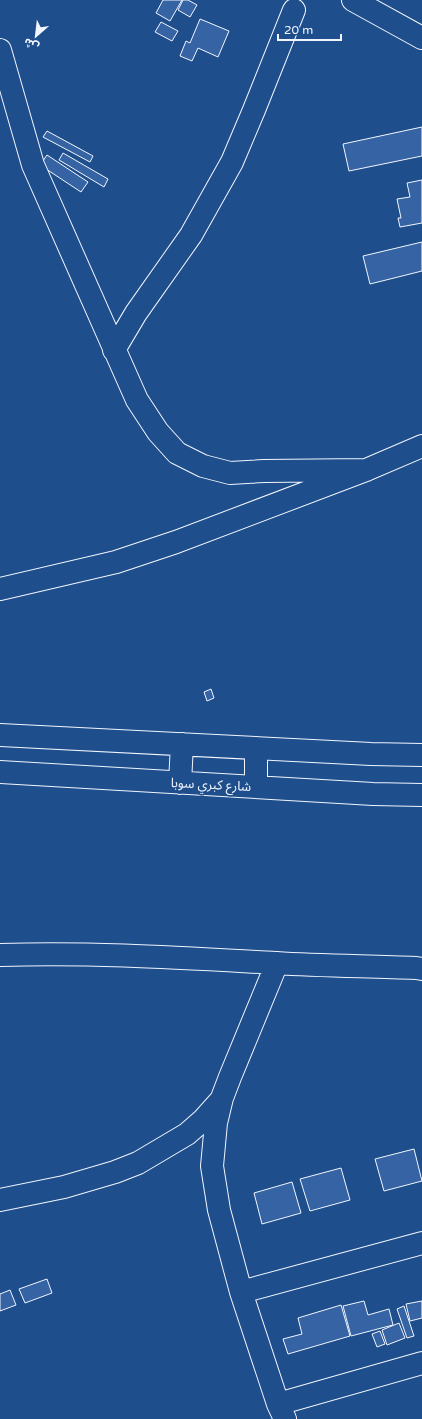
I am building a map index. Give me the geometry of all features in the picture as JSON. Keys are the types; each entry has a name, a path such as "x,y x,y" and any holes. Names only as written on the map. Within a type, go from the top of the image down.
{"main road":[{"path":"353,0 422,38"},
{"path":"114,350 140,307 191,235 232,162 294,10"},
{"path":"0,50 33,165 137,400 158,432 178,453 203,466 230,473 264,471 366,470"},
{"path":"0,589 116,562 230,522 366,470 422,446"},
{"path":"0,735 422,755"},
{"path":"180,783 182,744"},
{"path":"256,748 256,787"},
{"name":"شارع كبري سوبا","path":"0,772 373,794 422,795"},
{"path":"0,955 27,954 172,957 422,969"},
{"path":"277,963 222,1098 216,1123 212,1166 219,1210 241,1292 282,1411 422,1363"},
{"path":"0,1200 64,1187 115,1172 138,1163 187,1134 203,1120 222,1098"},
{"path":"241,1292 422,1243"}],"building":[{"path":"163,0 182,0 170,21 156,13"},
{"path":"183,0 188,0 197,5 190,17 178,10"},
{"path":"200,19 229,31 218,57 198,48 192,61 180,56 186,41 190,43"},
{"path":"161,22 178,31 172,41 155,32"},
{"path":"422,127 422,156 349,171 343,144"},
{"path":"47,131 93,156 90,162 43,137"},
{"path":"63,153 108,179 104,187 59,160"},
{"path":"47,155 88,182 81,192 40,165"},
{"path":"422,180 422,223 400,227 398,218 401,218 397,199 410,197 407,183"},
{"path":"422,242 422,271 370,284 363,256"},
{"path":"211,689 214,698 207,701 204,692"},
{"path":"414,1149 422,1181 384,1191 375,1159"},
{"path":"341,1168 350,1200 310,1211 300,1179"},
{"path":"292,1182 301,1213 262,1224 254,1193"},
{"path":"47,1279 52,1293 25,1303 19,1289"},
{"path":"10,1290 16,1305 0,1311 0,1294"},
{"path":"364,1301 368,1315 389,1309 393,1325 351,1336 343,1306"},
{"path":"422,1301 422,1318 410,1321 406,1304"},
{"path":"341,1305 350,1336 288,1354 283,1339 302,1334 298,1318"},
{"path":"404,1306 414,1336 407,1338 397,1309"},
{"path":"399,1323 405,1338 387,1345 382,1330"},
{"path":"380,1331 385,1344 377,1347 372,1334"}]}
